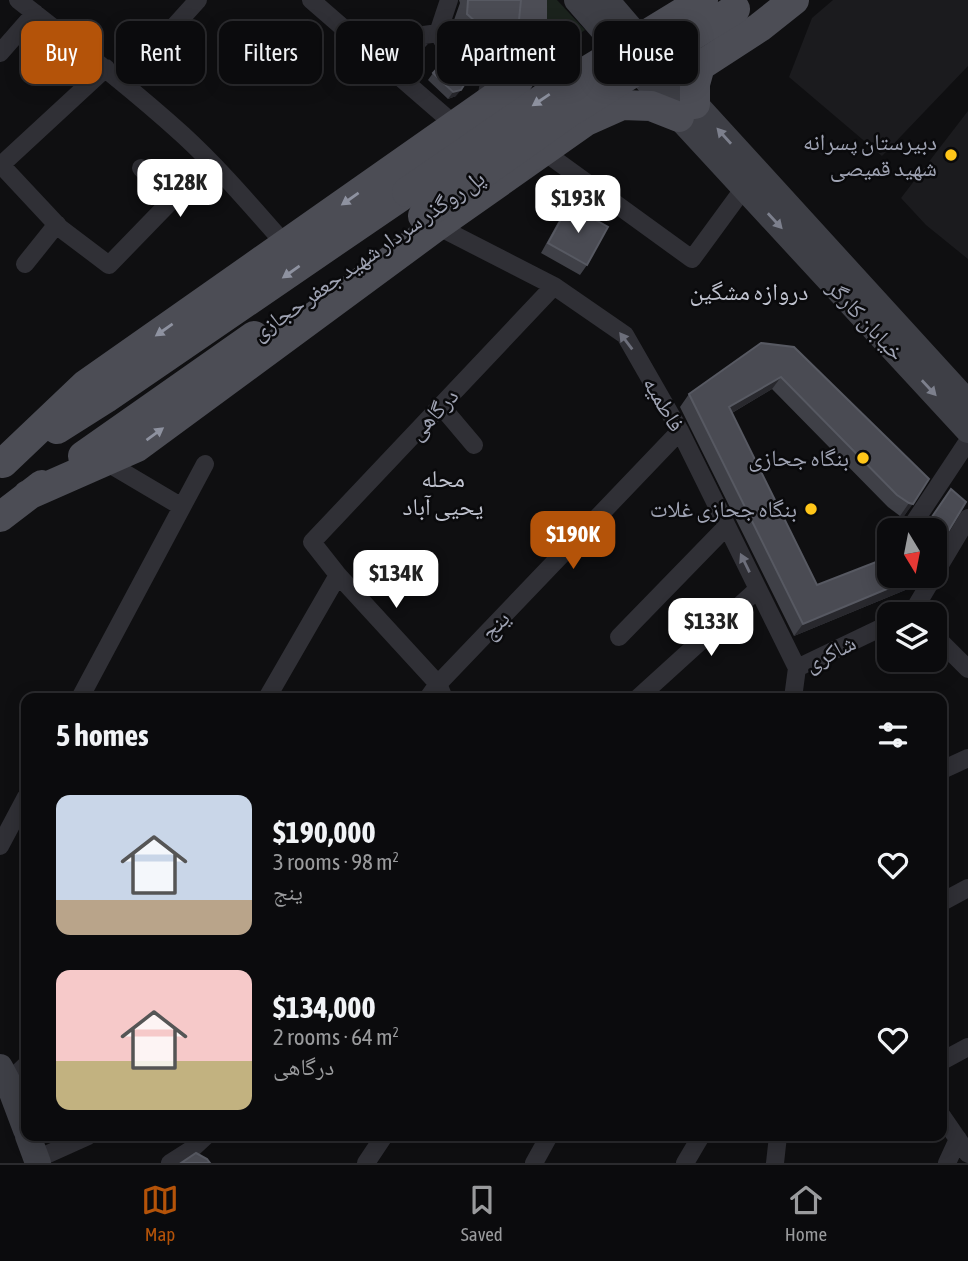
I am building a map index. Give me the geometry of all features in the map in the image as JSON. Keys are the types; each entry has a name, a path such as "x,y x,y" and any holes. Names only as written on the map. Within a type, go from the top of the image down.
{"main road":[{"path":"0,517 28,495 137,447 415,200 455,125 518,81 525,69 532,0"},
{"path":"577,0 687,110"},
{"path":"607,0 687,110"},
{"name":"پل روگذر سردار شهید جعفر حجازی","path":"28,495 132,423 554,91 703,0"},
{"path":"687,110 700,66 760,27 794,0"},
{"path":"731,3 721,19 746,29 760,27"},
{"name":"پل روگذر سردار شهید جعفر حجازی","path":"2,464 415,200 568,113 731,3"},
{"path":"2,464 85,385 285,244 415,200 543,151 586,121 622,104 687,110"},
{"name":"خیابان کارگر","path":"687,110 744,188 968,430"},
{"name":"خیابان کارگر","path":"687,110 968,403"},
{"path":"11,1071 21,1110"}],"street":[{"path":"18,0 116,77"},
{"path":"179,21 198,0"},
{"path":"311,0 336,22"},
{"path":"442,21 449,0"},
{"path":"0,53 35,13"},
{"path":"106,68 1,166 57,224 109,265 172,200 141,168"},
{"path":"124,84 185,137 233,185 285,244"},
{"path":"408,84 455,125"},
{"path":"485,104 489,84"},
{"path":"543,151 692,259 744,188"},
{"name":"فاطمیه","path":"415,200 554,286 625,335 680,431 797,668"},
{"path":"25,264 57,224"},
{"name":"درگاهی","path":"338,575 312,542 554,286"},
{"path":"441,406 474,445"},
{"name":"ینج","path":"438,693 680,431"},
{"path":"917,518 968,441"},
{"path":"106,462 183,507"},
{"path":"83,693 205,464"},
{"path":"947,553 968,518"},
{"path":"619,637 727,526"},
{"path":"270,693 338,575 436,693"},
{"path":"644,693 758,589"},
{"name":"شاکری","path":"794,693 797,668 877,630"},
{"path":"947,648 968,669"},
{"path":"947,767 968,758"},
{"path":"0,846 21,806"},
{"path":"947,899 968,888"},
{"path":"947,1058 968,1047"},
{"path":"947,1123 963,1147 947,1163"},
{"path":"35,1153 72,1141"},
{"path":"170,1163 201,1141"},
{"path":"366,1163 381,1141"},
{"path":"534,1163 546,1141"},
{"path":"685,1163 698,1141"},
{"path":"773,1141 775,1163"},
{"path":"192,1149 205,1163"}],"shaded area":[{"path":"546,0 557,0 577,21 547,21"},
{"path":"833,0 968,0 968,66 882,156 789,77 812,18"},
{"name":"دبیرستان پسرانه شهید قمیصی","path":"968,111 968,259 926,225 901,198"}],"building":[{"path":"468,0 521,0 519,20 475,21 467,14"},
{"path":"445,84 465,84 461,90 453,92"},
{"path":"569,205 608,227 587,265 548,243"},
{"path":"761,343 794,347 929,479 913,504 897,495 781,377 729,407 817,585 877,562 877,588 889,588 803,624 689,394"},
{"path":"951,489 966,502 947,533 947,518 931,518"},
{"path":"196,1153 210,1163 181,1163"}],"place":[{"name":"دبیرستان پسرانه شهید قمیصی","path":"951,155"},
{"name":"بنگاه جحازی","path":"863,458"},
{"name":"بنگاه جحازی غلات","path":"811,509"}],"district":[{"name":"دروازه مشگین","path":"749,291"},
{"name":"محله یحیی آباد","path":"443,492"}]}
